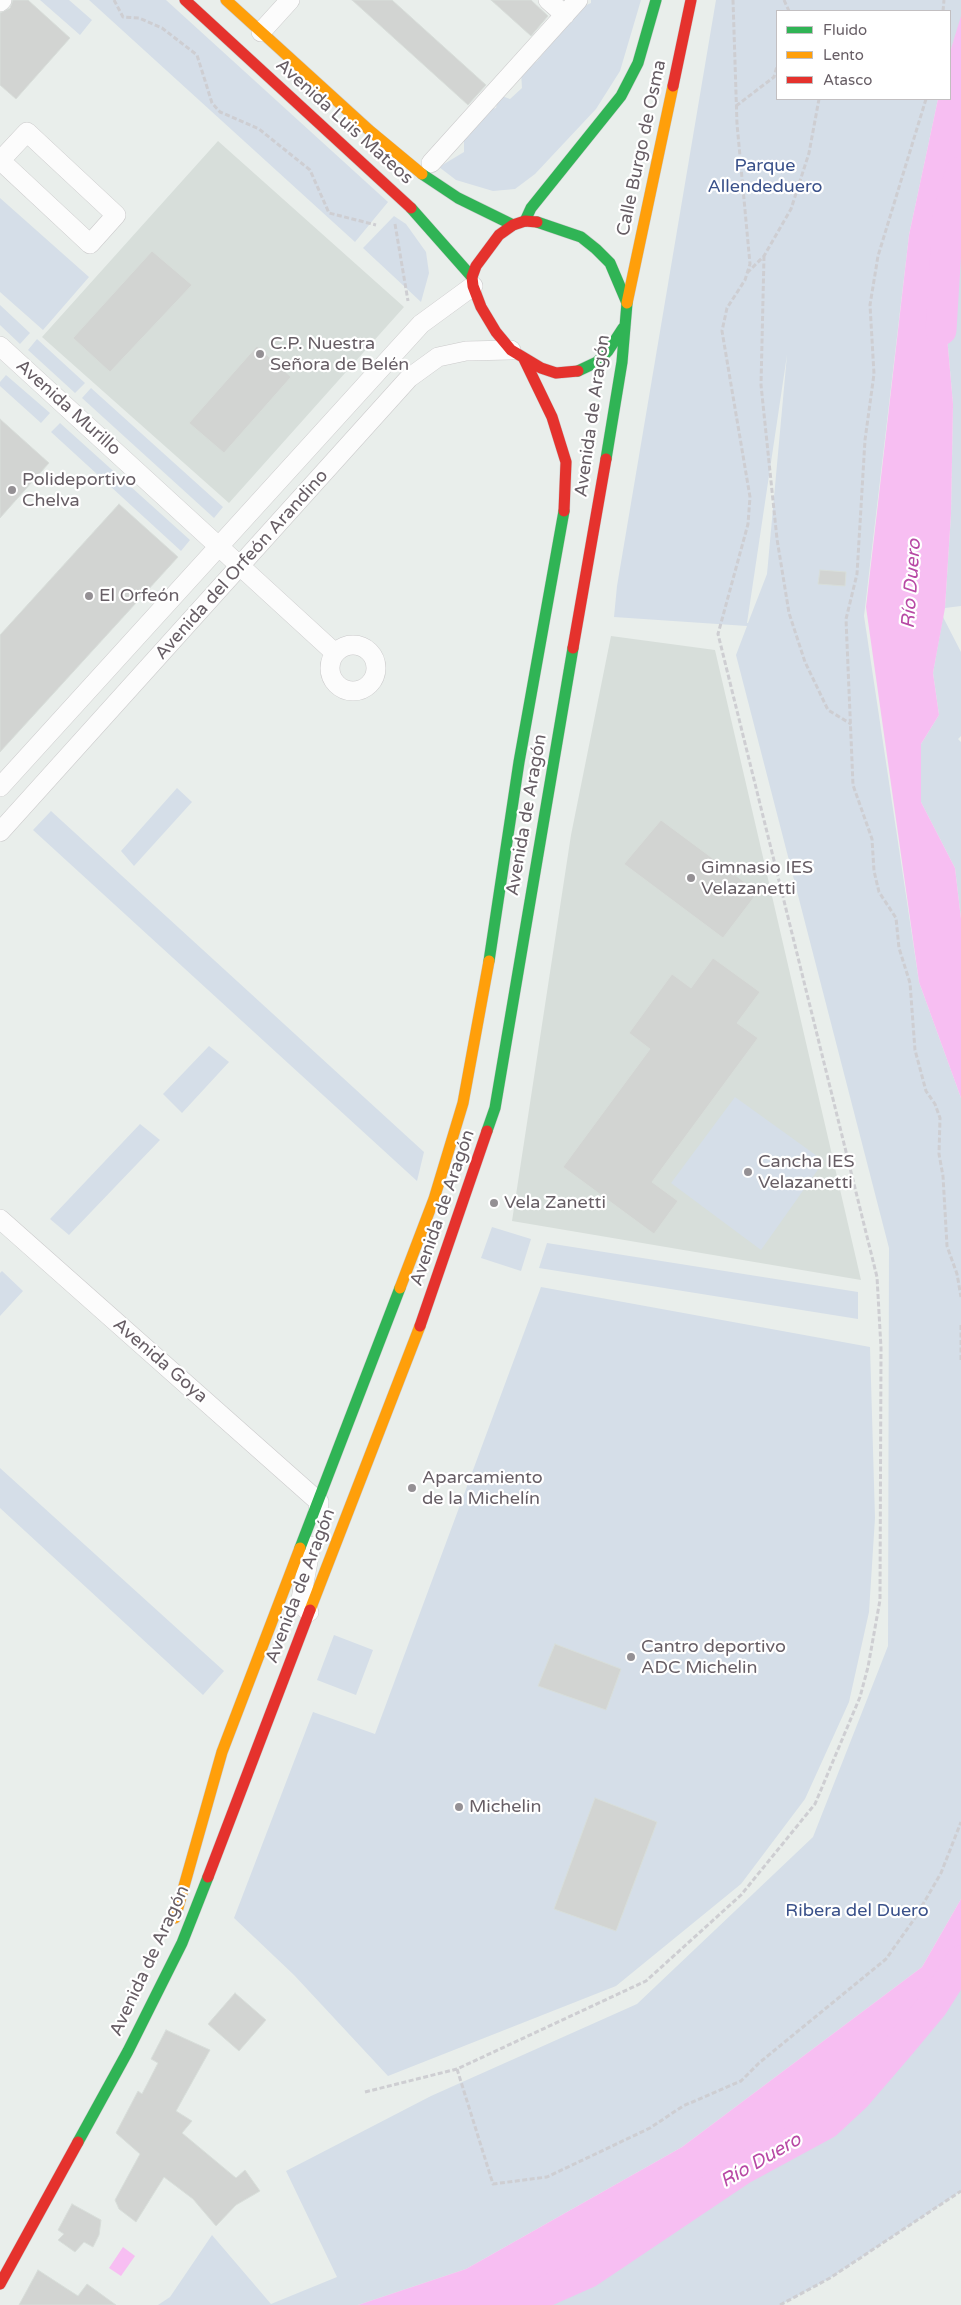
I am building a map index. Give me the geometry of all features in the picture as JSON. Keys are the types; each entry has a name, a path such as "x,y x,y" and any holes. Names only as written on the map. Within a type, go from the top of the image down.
{"main road":[{"name":"Avenida Luis Mateos","path":"185,0 403,199 472,281"},
{"name":"Avenida Luis Mateos","path":"226,0 369,130 422,174 458,198 513,225"},
{"name":"Calle Burgo de Osma","path":"525,221 531,208 610,111 631,80 638,63 656,0"},
{"name":"Calle Burgo de Osma","path":"627,304 691,0"},
{"name":"Calle Burgo de Osma","path":"524,199 559,174"},
{"path":"491,214 507,207"},
{"path":"525,221 557,226 581,236 610,264 627,304 623,328 608,352 597,362 583,370 556,373 518,354 481,307 472,281 483,254 499,235 513,225 525,221"},
{"name":"Avenida de Aragón","path":"0,2284 128,2051 182,1943 436,1284 495,1108 622,362 623,328"},
{"name":"Avenida de Aragón","path":"170,1934 222,1752 320,1502 434,1198 463,1103 485,986 519,762 564,512 566,462 552,417 518,354"},
{"name":"Avenida de Aragón","path":"128,2051 164,1952"}],"street":[{"path":"262,32 290,0"},
{"path":"548,0 565,15"},
{"path":"431,163 578,0"},
{"path":"27,132 116,215 90,244 0,161 27,132"},
{"name":"Avenida del Orfeón Arandino","path":"1,785 421,324 472,281"},
{"name":"Avenida Murillo","path":"0,346 335,653"},
{"name":"Avenida del Orfeón Arandino","path":"0,832 242,566 409,378 438,357 466,351 518,354"},
{"name":"Avenida Goya","path":"0,1219 320,1502"},
{"path":"309,1612 303,1606 301,1599 320,1502"}],"path":[{"path":"114,0 123,16 139,18 162,28 197,55 212,104 220,112 259,129 310,170 329,213 376,225"},
{"path":"365,2092 457,2069 646,1981 741,1896 815,1804 860,1697 868,1667 880,1600 881,1348 877,1277 718,634 748,524 750,497 722,331 727,308 747,273 750,264 736,106 733,0"},
{"path":"736,106 774,76 776,69"},
{"path":"747,273 764,256 791,209 809,153 819,100"},
{"path":"926,100 878,256 870,305 874,374 865,440 857,574 846,619 853,785 872,839 874,871 879,892 896,918 899,948 910,983 915,1050 926,1091 935,1104 940,1118 939,1154 943,1176 947,1246 957,1274 961,1297"},
{"path":"394,218 408,301"},
{"path":"764,256 761,386 777,539 789,613 805,662 828,710 851,725"},
{"path":"961,1325 961,1361"},
{"path":"457,2069 492,2184 547,2177 650,2128 683,2106 741,2081 759,2063 886,1959 915,1918 941,1873 961,1822"},
{"path":"780,2305 830,2278 961,2191"}],"shaded area":[{"name":"C.P. Nuestra Señora de Belén","path":"218,141 404,307 229,503 42,337"},
{"path":"611,636 715,650 861,1280 512,1221 571,835"}],"green space":[{"path":"40,0 69,0 92,20 80,35"},
{"path":"89,0 166,0 388,202 355,242"},
{"path":"591,0 641,0 620,71 596,109 535,174 515,189 493,191 456,180 439,167 464,152 464,140 483,111 496,108 499,95 510,99 522,88 521,72 527,65 537,61 580,8 591,3"},
{"name":"Ribera del Duero","path":"716,0 961,0 961,19 951,50 951,10 776,10 776,100 938,100 909,235 864,616 919,982 961,1098 961,1899 922,1967 682,2147 466,2269 358,2305 158,2305 170,2297 212,2235 271,2304 337,2277 286,2171 431,2096 637,2004 813,1837 888,1646 889,1248 736,655 747,626 614,617 617,586","holes":["787,355 767,574 747,623"]},
{"path":"961,172 961,606 945,608 951,514 953,404 943,291 948,215"},
{"path":"0,198 89,277 43,330 0,292"},
{"path":"394,216 406,224 426,252 429,273 421,302 363,248"},
{"path":"0,305 30,333 20,344 0,325"},
{"path":"37,339 85,383 75,393 28,350"},
{"path":"6,375 50,413 41,423 0,386 0,382"},
{"path":"91,388 223,507 214,518 82,398"},
{"path":"60,423 190,540 181,551 51,432"},
{"path":"943,617 961,652 961,736 958,739 961,742 961,919 955,868 921,802 921,744 939,715 933,673"},
{"path":"177,788 192,802 134,866 121,851"},
{"path":"51,811 424,1152 417,1181 33,830"},
{"path":"209,1046 229,1062 182,1113 163,1094"},
{"name":"Cancha IES Velazanetti","path":"735,1097 824,1161 761,1250 671,1183"},
{"path":"140,1124 160,1140 69,1235 50,1219"},
{"path":"492,1227 531,1239 521,1271 481,1258"},
{"path":"547,1243 858,1292 858,1319 539,1268"},
{"path":"2,1271 23,1291 0,1316 0,1273"},
{"name":"Cantro deportivo ADC Michelin","path":"541,1287 870,1347 875,1518 869,1612 849,1702 805,1799 741,1884 616,1986 388,2076 294,1975 234,1918 313,1712 375,1734"},
{"path":"0,1468 224,1671 203,1695 0,1508"},
{"path":"334,1635 373,1650 356,1695 317,1680"},
{"path":"961,1961 961,2191 830,2278 780,2305 551,2305 589,2272 744,2168 827,2123 856,2096 933,2005"}],"water":[{"path":"961,16 961,172 948,215 943,291 953,404 951,514 945,608 933,673 939,715 921,744 921,802 955,868 961,919 961,1098 919,982 866,607 909,235 938,100 951,100 951,49"},
{"path":"961,1899 961,1960 933,2005 856,2096 827,2123 744,2168 589,2272 551,2305 358,2305 466,2269 682,2147 922,1967"},
{"path":"123,2247 135,2256 121,2276 109,2268"}],"building":[{"path":"13,0 28,0 70,38 16,99 0,85 0,13 10,8"},
{"path":"352,0 392,0 486,85 468,105"},
{"path":"491,0 531,0 548,16 531,36"},
{"path":"152,251 192,285 110,372 73,338"},
{"path":"257,346 291,377 224,453 189,423"},
{"name":"Polideportivo Chelva","path":"0,419 49,463 0,518"},
{"name":"El Orfeón","path":"119,504 178,557 0,752 0,635"},
{"path":"820,570 846,572 845,586 818,584"},
{"name":"Gimnasio IES Velazanetti","path":"661,820 758,892 723,938 624,864"},
{"path":"713,958 760,992 737,1023 758,1038 652,1182 678,1201 654,1234 563,1167 650,1049 629,1033 672,974 691,988"},
{"path":"555,1644 621,1669 606,1710 538,1686"},
{"path":"595,1798 657,1822 616,1931 554,1909"},
{"path":"235,1993 266,2020 239,2051 208,2024"},
{"path":"166,2030 210,2050 176,2111 192,2121 182,2133 236,2178 245,2170 260,2191 236,2205 216,2226 193,2199 164,2177 136,2222 119,2209 115,2200 140,2154 116,2133 138,2091 142,2094 158,2063 151,2059"},
{"path":"72,2204 101,2220 99,2235 93,2247 84,2242 75,2252 58,2240 64,2234 58,2230"},
{"path":"38,2270 78,2296 87,2284 116,2305 19,2305"}],"waterway":[{"name":"Río Duero","path":"941,330 948,215 961,172"},
{"name":"Río Duero","path":"515,2305 589,2272 744,2168 827,2123 856,2096 933,2005 961,1961"}],"traffic: fast":[{"path":"525,221 531,208 621,96 638,63 656,0"},
{"path":"422,174 458,198 513,225"},
{"path":"411,208 472,277"},
{"path":"537,222 581,237 596,249 610,263 627,303 622,362 606,459"},
{"path":"578,371 597,362 608,351 623,328"},
{"path":"489,961 519,762 564,511"},
{"path":"487,1131 495,1108 573,648"},
{"path":"300,1548 400,1288"},
{"path":"78,2142 128,2051 182,1943 208,1877"}],"traffic: slow":[{"path":"226,0 369,130 422,174"},
{"path":"627,303 673,86"},
{"path":"400,1288 434,1199 463,1103 489,961"},
{"path":"310,1610 420,1326"},
{"path":"175,1918 222,1752 300,1548"}],"traffic: jam":[{"path":"185,0 411,208"},
{"path":"673,86 691,0"},
{"path":"537,222 525,221 513,225 499,235 476,266 472,277 473,286 481,307 496,332 511,350 541,368 556,373 578,371"},
{"path":"524,359 552,417 566,462 564,511"},
{"path":"573,648 606,459"},
{"path":"420,1326 487,1131"},
{"path":"208,1877 310,1610"},
{"path":"0,2284 78,2142"}],"place":[{"name":"C.P. Nuestra Señora de Belén","path":"260,354"},
{"name":"Polideportivo Chelva","path":"12,490"},
{"name":"El Orfeón","path":"89,596"},
{"name":"Gimnasio IES Velazanetti","path":"691,878"},
{"name":"Cancha IES Velazanetti","path":"748,1172"},
{"name":"Vela Zanetti","path":"494,1203"},
{"name":"Aparcamiento de la Michelín","path":"412,1488"},
{"name":"Cantro deportivo ADC Michelin","path":"631,1657"},
{"name":"Michelin","path":"459,1807"}],"park label":[{"name":"Parque Allendeduero","path":"765,176"}]}
